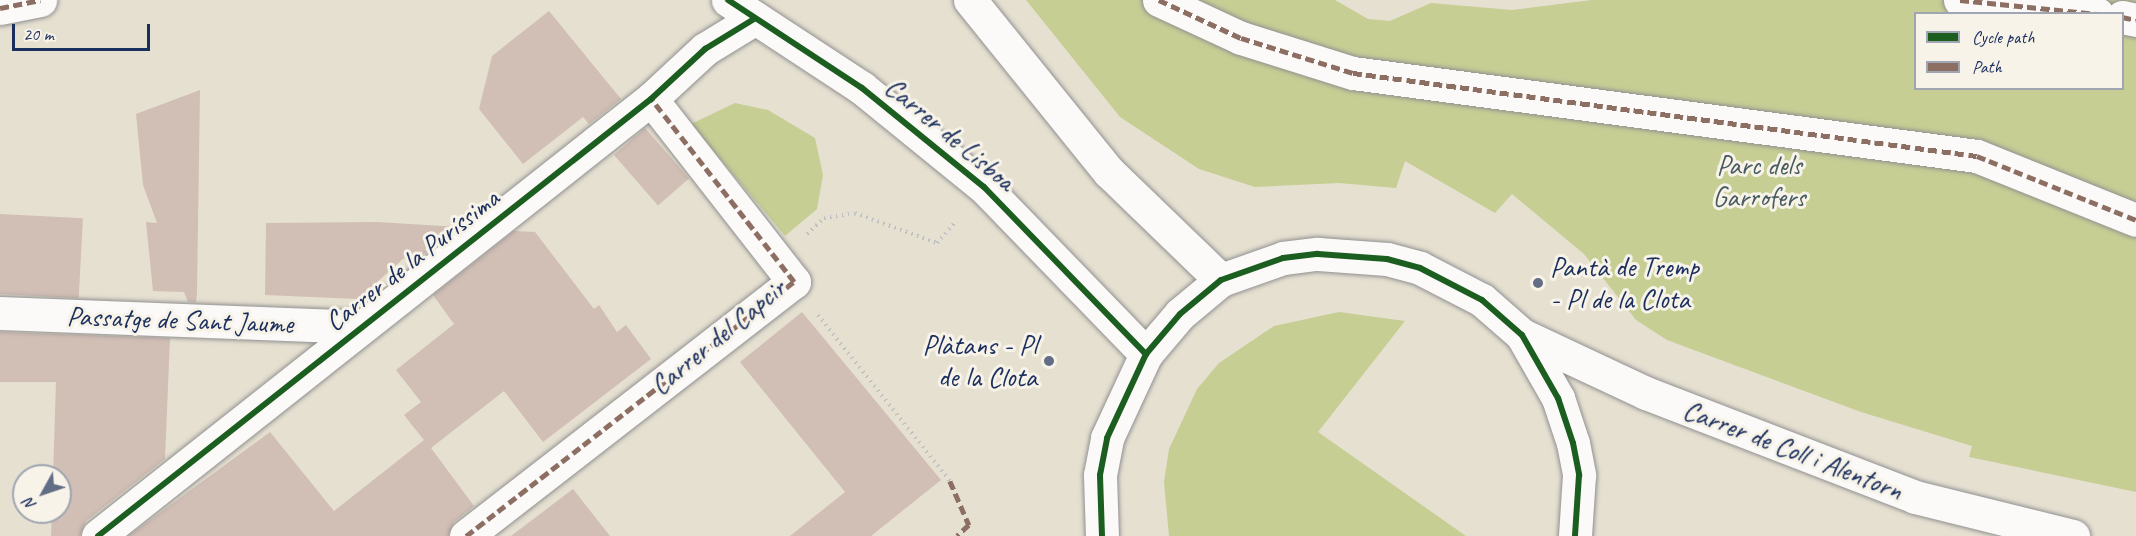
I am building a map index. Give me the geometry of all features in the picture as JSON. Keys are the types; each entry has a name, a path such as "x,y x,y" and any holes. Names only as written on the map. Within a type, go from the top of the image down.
{"street":[{"path":"0,8 40,0"},
{"path":"970,0 1109,172 1221,280"},
{"path":"1159,0 1241,38 1353,73 1977,156 2136,220"},
{"path":"1960,0 2077,12"},
{"name":"Carrer de la Puríssima","path":"98,536 651,99 705,49 741,9"},
{"name":"Carrer de Lisboa","path":"741,9 862,88 984,187 1146,354"},
{"name":"Carrer del Capcir","path":"466,536 794,282 651,99"},
{"path":"1097,532 1107,438 1146,354 1180,314 1221,280 1283,258 1318,254 1388,259 1452,282 1522,335 1558,398 1573,443 1579,475 1575,536"},
{"name":"Passatge de Sant Jaume","path":"0,313 361,327"},
{"name":"Carrer de Coll i Alentorn","path":"1522,335 1646,393 1915,497 2073,536"}],"path":[{"path":"825,218 855,213 878,217 937,243 955,222"},
{"path":"794,282 950,481"}],"green space":[{"name":"Parc dels Garrofers","path":"1026,0 1335,0 1368,19 1390,21 1431,3 1512,10 1592,0 2136,0 2136,492 1969,457 1972,446 1861,412 1667,340 1636,320 1584,254 1512,194 1495,213 1405,161 1396,188 1339,183 1255,187 1199,169 1120,117"},
{"path":"735,103 768,110 815,138 823,175 817,209 785,236 691,124"},
{"path":"1339,312 1405,321 1318,432 1466,536 1169,536 1164,482 1169,449 1197,389 1219,363 1274,326"}],"building":[{"path":"549,11 621,99 589,124 583,117 523,164 479,109 492,56"},
{"path":"200,90 197,293 196,302 188,302 184,292 153,291 146,222 157,223 143,185 136,114"},
{"path":"645,128 689,179 658,205 614,155"},
{"path":"0,214 83,218 79,298 0,294"},
{"path":"377,222 459,227 410,265 404,258 358,299 265,295 266,223"},
{"path":"514,231 535,232 594,309 599,305 617,332 626,325 651,359 543,442 504,391 431,448 474,506 454,522 448,536 128,536 270,432 334,511 424,440 404,415 421,402 396,370 454,324 433,295"},
{"path":"802,312 941,480 871,536 790,536 845,492 740,362"},
{"path":"0,332 170,338 165,459 86,521 80,536 51,536 52,524 72,524 72,464 53,464 56,382 0,382"},
{"path":"573,489 610,536 511,536"}],"marked path":[{"path":"0,8 40,0"},
{"path":"1159,0 1241,38 1353,73 1977,156 2136,220"},
{"path":"1960,0 2077,12"},
{"path":"2124,17 2136,20"},
{"path":"466,536 794,282 651,99"},
{"path":"950,481 969,525 957,536"}],"cycle path":[{"path":"728,0 862,88 984,187 1146,354"},
{"path":"98,536 651,99 705,49 754,19"},
{"path":"1102,536 1100,475 1107,438 1146,354 1180,314 1221,280 1283,258 1318,254 1387,259 1420,268 1482,300 1522,335 1558,398 1573,443 1579,475 1575,536"}],"place":[{"name":"Pantà de Tremp - Pl de la Clota","path":"1538,283"},
{"name":"Plàtans - Pl de la Clota","path":"1049,361"}]}
